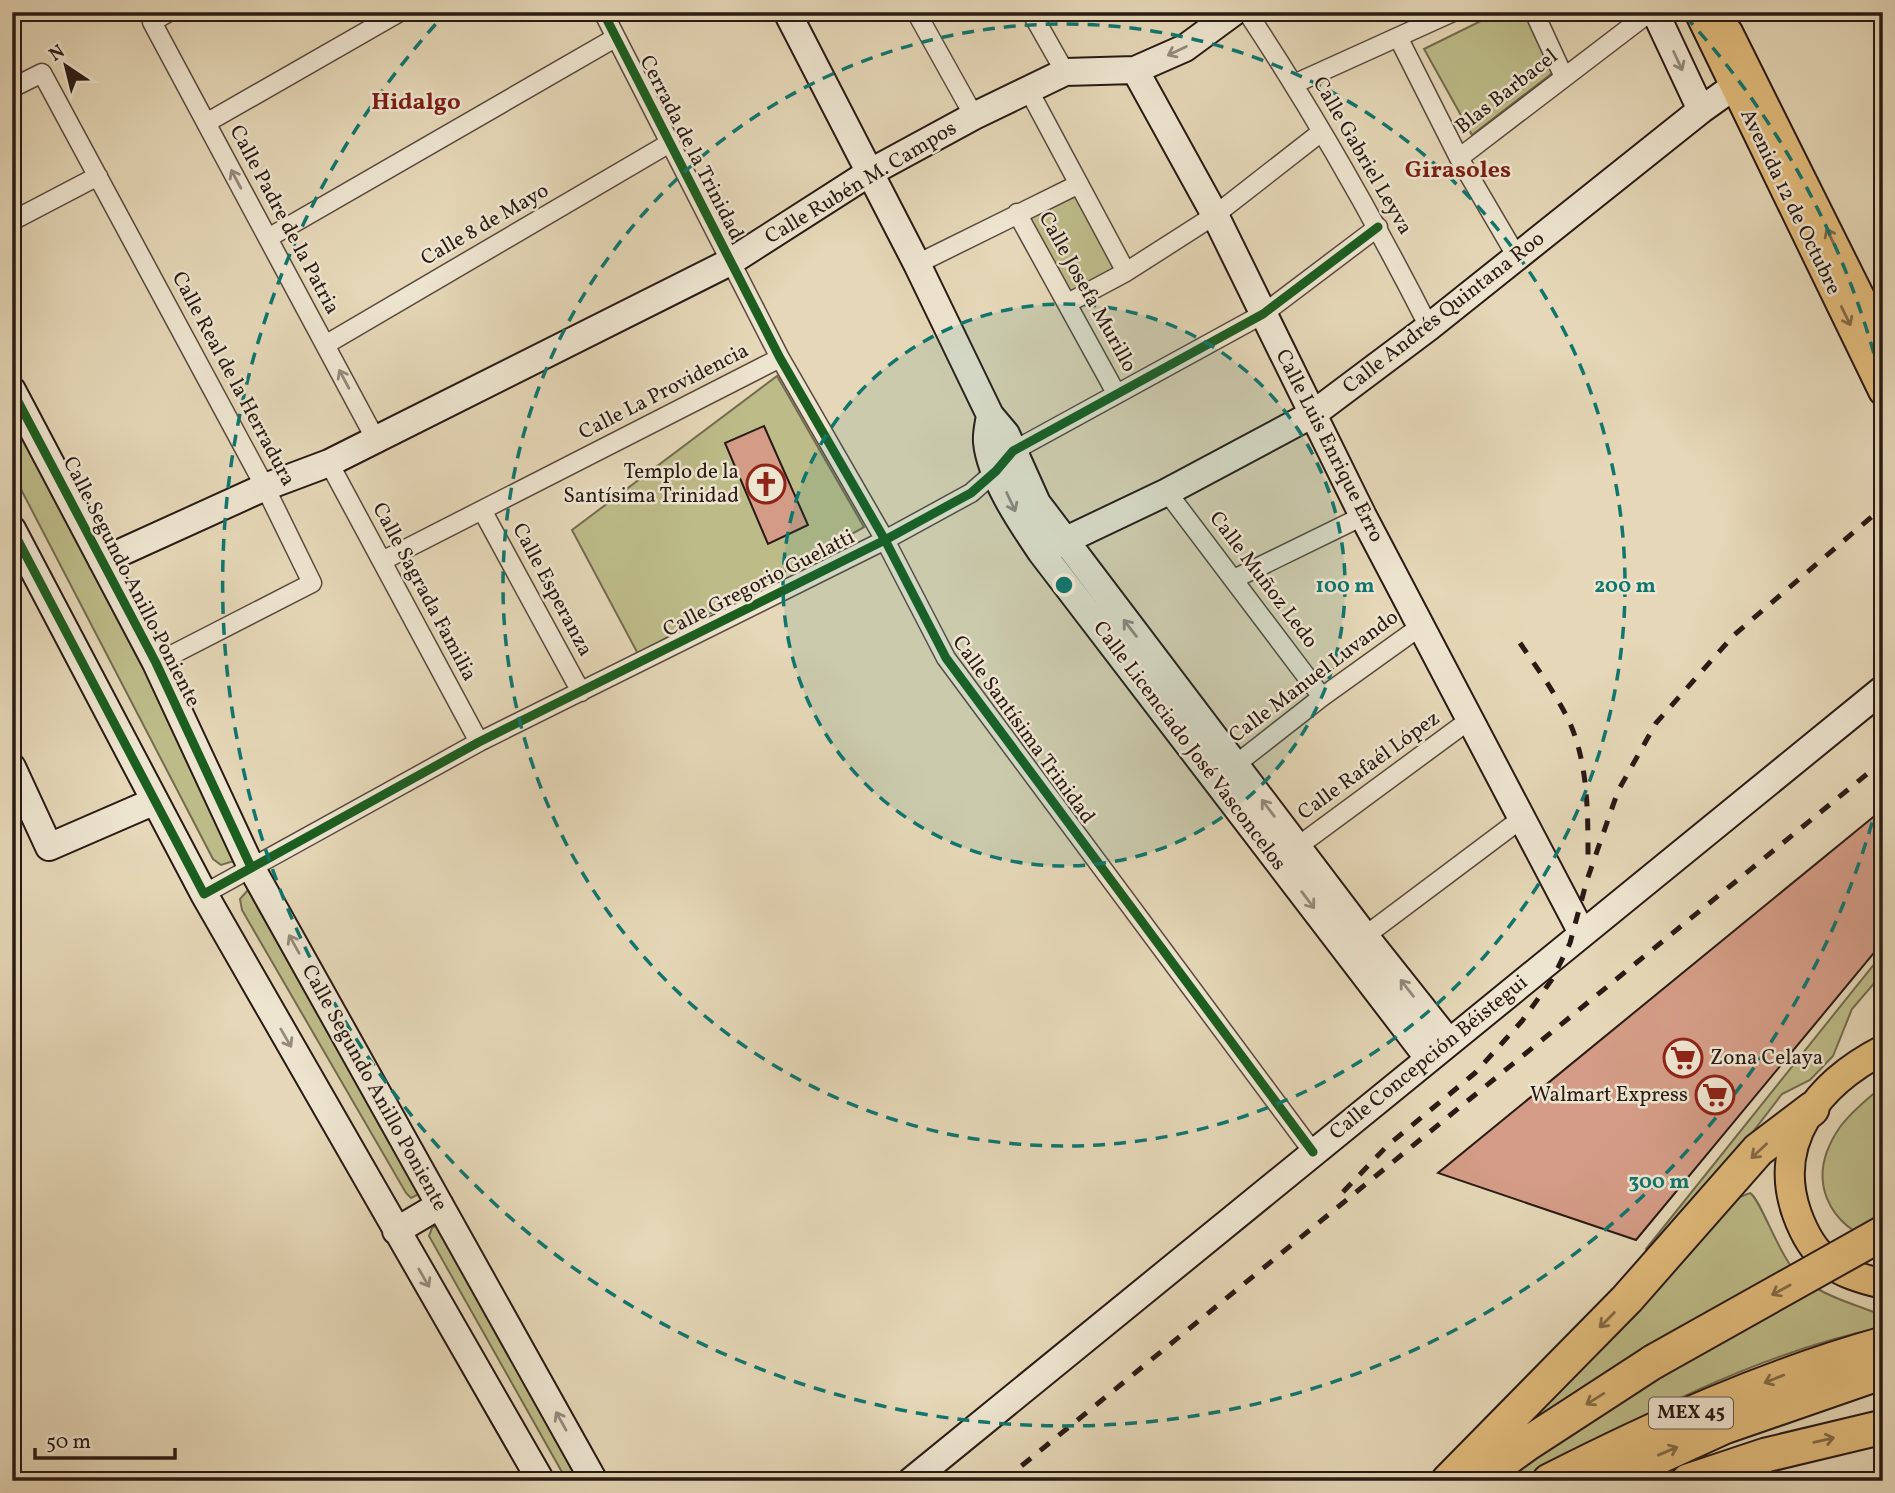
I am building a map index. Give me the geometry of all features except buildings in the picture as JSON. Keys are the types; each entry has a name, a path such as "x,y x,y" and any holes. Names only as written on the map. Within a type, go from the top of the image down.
{"highway":[{"path":"1448,1481 1628,1299 1758,1150 1812,1109"},
{"path":"1476,1481 1527,1444 1653,1362 1883,1233"},
{"name":"MEX 45","path":"1606,1481 1843,1369 1883,1344"},
{"name":"MEX 45","path":"1549,1481 1645,1432 1843,1369 1883,1372"},
{"path":"1688,1481 1766,1455 1883,1427"}],"main road":[{"name":"Avenida 12 de Octubre","path":"1699,12 1741,81 1883,343"},
{"name":"Avenida 12 de Octubre","path":"1718,12 1741,81 1883,391"},
{"path":"1879,1047 1832,1086 1812,1109 1795,1137 1788,1160 1789,1190 1802,1226 1816,1252 1847,1276 1883,1284"}],"street":[{"name":"Calle Padre de la Patria","path":"169,12 152,22 376,440"},
{"path":"206,123 400,12"},
{"name":"Cerrada de la Trinidad","path":"603,12 730,262"},
{"name":"Calle Licenciado José Vasconcelos","path":"788,12 917,264 989,415 1006,434 1037,503 1053,548 1429,1059"},
{"path":"916,12 974,116"},
{"path":"1031,12 1065,72"},
{"name":"Calle Rubén M. Campos","path":"102,561 265,487 329,463 730,262 869,173 1028,89 1065,72 1135,70 1185,48 1234,12"},
{"name":"Calle Gabriel Leyva","path":"1247,12 1294,84 1320,133 1378,227 1429,327"},
{"path":"1294,84 1453,12"},
{"path":"1534,12 1564,77"},
{"path":"1653,12 1701,110"},
{"name":"Blas Barbacel","path":"1459,158 1653,12"},
{"path":"268,238 615,37"},
{"path":"1398,37 1459,158 1517,257"},
{"name":"Calle Luis Enrique Erro","path":"1135,70 1215,215 1363,516 1468,721 1582,933"},
{"name":"Calle Real de la Herradura","path":"12,88 42,73 265,487 313,583 156,663"},
{"name":"Calle Andrés Quintana Roo","path":"1053,548 1167,492 1313,414 1429,327 1741,81"},
{"path":"1028,89 1126,272"},
{"path":"1068,303 1126,272 1215,215 1320,133"},
{"name":"Calle 8 de Mayo","path":"326,345 668,144"},
{"path":"12,221 98,176"},
{"path":"917,264 1079,184"},
{"name":"Calle Josefa Murillo","path":"1017,213 1116,393"},
{"name":"Calle Gregorio Guelatti","path":"204,894 479,742 885,540 971,493 996,471 1013,451 1263,314 1378,227"},
{"name":"Calle Santísima Trinidad","path":"730,262 780,358 885,540 946,658 1313,1152"},
{"name":"Calle La Providencia","path":"382,561 780,358"},
{"name":"Calle Segundo Anillo Poniente","path":"12,390 156,663 251,867 594,1481"},
{"name":"Calle Licenciado José Vasconcelos","path":"989,415 987,443 996,471 1017,517 1053,548 1235,765 1365,936 1450,1042"},
{"name":"Calle Sagrada Familia","path":"329,463 479,742"},
{"name":"Calle Muñoz Ledo","path":"1167,492 1322,697"},
{"name":"Calle Esperanza","path":"482,510 581,692"},
{"path":"1234,579 1363,516"},
{"path":"12,529 204,894 541,1481"},
{"name":"Calle Manuel Luvando","path":"1235,765 1322,697 1421,626"},
{"name":"Calle Concepción Béistegui","path":"911,1481 1883,689"},
{"name":"Calle Rafaél López","path":"1297,847 1468,721"},
{"path":"12,767 49,847 155,802"},
{"path":"1365,936 1521,819"},
{"path":"397,1231 440,1205"}],"shaded area":[{"path":"1499,12 1527,12 1555,71 1472,135 1424,49"},
{"path":"1077,191 1120,272 1073,297 1024,212"},
{"path":"777,376 864,527 638,654 572,530"},
{"path":"12,417 240,849 234,861 221,865 213,859 12,472"},
{"path":"247,891 255,892 425,1191 411,1198 406,1193 242,910 240,899"},
{"path":"1883,953 1883,973 1852,1009 1833,1056 1810,1080 1782,1094 1656,1258 1646,1249"},
{"path":"1883,1086 1883,1245 1864,1237 1835,1213 1823,1182 1829,1146 1840,1127"},
{"path":"1750,1193 1795,1271 1823,1292 1876,1313 1883,1327 1789,1353 1699,1389 1612,1433 1527,1481 1492,1481 1486,1459 1643,1304 1737,1198"},
{"path":"440,1223 591,1481 567,1481 429,1236 432,1228"}],"railway":[{"path":"1343,1192 1387,1146 1475,1073 1522,1021 1553,978 1570,943 1587,880 1618,791 1656,723 1734,635 1883,507"},
{"path":"1520,643 1558,701 1576,738 1586,792 1588,866"},
{"path":"1003,1481 1883,761"}],"cycle path":[{"path":"603,12 780,358 885,540 946,658 1313,1152"},
{"path":"12,529 204,894 479,742 885,540 971,493 996,471 1013,451 1263,314 1378,227"},
{"path":"12,390 156,663 251,867"}],"place":[{"name":"Templo de la Santísima Trinidad","path":"766,484"},
{"name":"Zona Celaya","path":"1683,1058"},
{"name":"Walmart Express","path":"1715,1095"}],"district":[{"name":"Hidalgo","path":"416,103"},
{"name":"Girasoles","path":"1458,171"}]}
